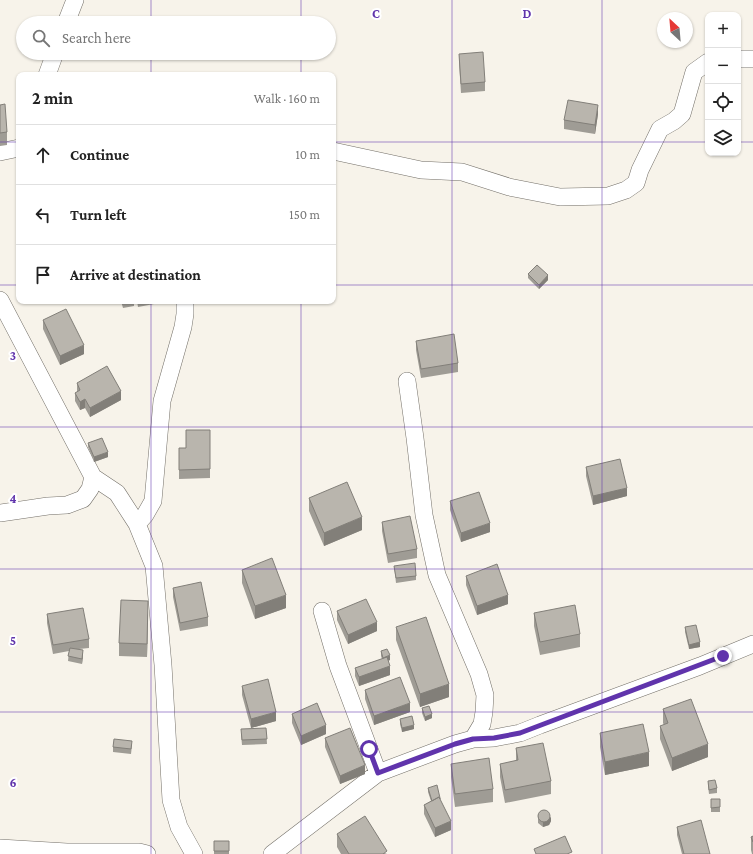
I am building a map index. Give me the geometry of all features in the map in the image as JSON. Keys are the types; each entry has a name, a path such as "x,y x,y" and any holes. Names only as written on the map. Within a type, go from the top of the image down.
{"street":[{"path":"69,16 75,0"},
{"path":"741,59 753,59"},
{"path":"48,72 52,60"},
{"path":"336,152 421,170 462,172 509,187 560,198 608,196 626,190 636,182 640,170 660,128 674,121 682,114 694,72 705,64"},
{"path":"0,152 16,149"},
{"path":"0,300 4,317 93,477 116,493 137,524 154,566 163,665 171,800 179,828 194,854"},
{"path":"137,524 145,515 153,501 162,401 183,328 185,304"},
{"path":"407,381 424,515 437,575 478,674 485,695 482,724 473,739"},
{"path":"0,513 48,506 67,505 82,499 90,489 93,477"},
{"path":"322,611 338,666 378,773"},
{"path":"272,854 378,773 455,744 473,739 494,738 520,733 700,666 753,644"},
{"path":"0,848 68,852 139,852 147,854"}],"building":[{"path":"483,52 485,82 461,84 459,54"},
{"path":"568,100 598,105 595,125 564,120"},
{"path":"5,104 7,132 0,133 0,105"},
{"path":"537,265 548,275 539,285 528,274"},
{"path":"66,309 84,345 60,356 43,320"},
{"path":"454,334 458,363 421,369 416,341"},
{"path":"107,366 121,391 90,408 85,399 80,402 75,393 80,390 77,383"},
{"path":"186,430 210,430 210,469 179,470 179,448 186,448"},
{"path":"102,438 108,452 94,457 88,443"},
{"path":"620,459 627,488 593,496 586,467"},
{"path":"347,482 362,517 324,533 309,498"},
{"path":"479,492 490,523 461,533 450,501"},
{"path":"410,516 417,549 388,554 382,522"},
{"path":"272,558 286,595 255,606 242,570"},
{"path":"415,563 416,576 396,578 394,566"},
{"path":"497,564 508,595 477,606 466,576"},
{"path":"201,582 208,617 180,623 173,588"},
{"path":"366,599 377,622 348,635 337,611"},
{"path":"121,600 148,601 147,644 119,643"},
{"path":"575,605 580,634 540,642 534,613"},
{"path":"83,608 89,639 53,645 47,614"},
{"path":"426,617 449,684 420,694 396,627"},
{"path":"696,625 700,642 689,645 685,627"},
{"path":"70,648 83,650 82,659 68,656"},
{"path":"387,649 390,655 383,658 381,651"},
{"path":"387,657 390,666 359,677 355,668"},
{"path":"400,677 410,703 374,716 365,690"},
{"path":"268,679 276,712 251,719 242,686"},
{"path":"691,699 708,744 672,758 660,726 668,723 663,709"},
{"path":"317,703 326,725 301,736 292,714"},
{"path":"429,706 432,714 425,717 422,708"},
{"path":"412,716 414,725 402,728 400,719"},
{"path":"643,724 649,752 605,762 600,733"},
{"path":"266,728 267,739 242,740 241,729"},
{"path":"350,728 365,765 340,776 325,738"},
{"path":"114,739 132,741 131,749 113,747"},
{"path":"543,743 551,781 505,790 500,764 518,760 516,748"},
{"path":"489,758 493,789 455,794 451,764"},
{"path":"715,780 717,788 709,790 708,781"},
{"path":"437,785 440,799 439,797 432,801 428,788"},
{"path":"439,797 451,821 435,828 424,805"},
{"path":"711,799 720,799 720,807 711,808"},
{"path":"542,810 546,810 550,816 546,822 542,822 538,818 538,814"},
{"path":"365,816 387,851 383,854 349,854 337,834"},
{"path":"701,820 710,854 684,854 677,827"},
{"path":"565,836 572,852 567,854 536,854 534,849"},
{"path":"214,841 229,841 229,851 214,851"}],"route":[{"path":"369,749 378,773 455,744 473,739 494,738 520,733 723,656"}]}
